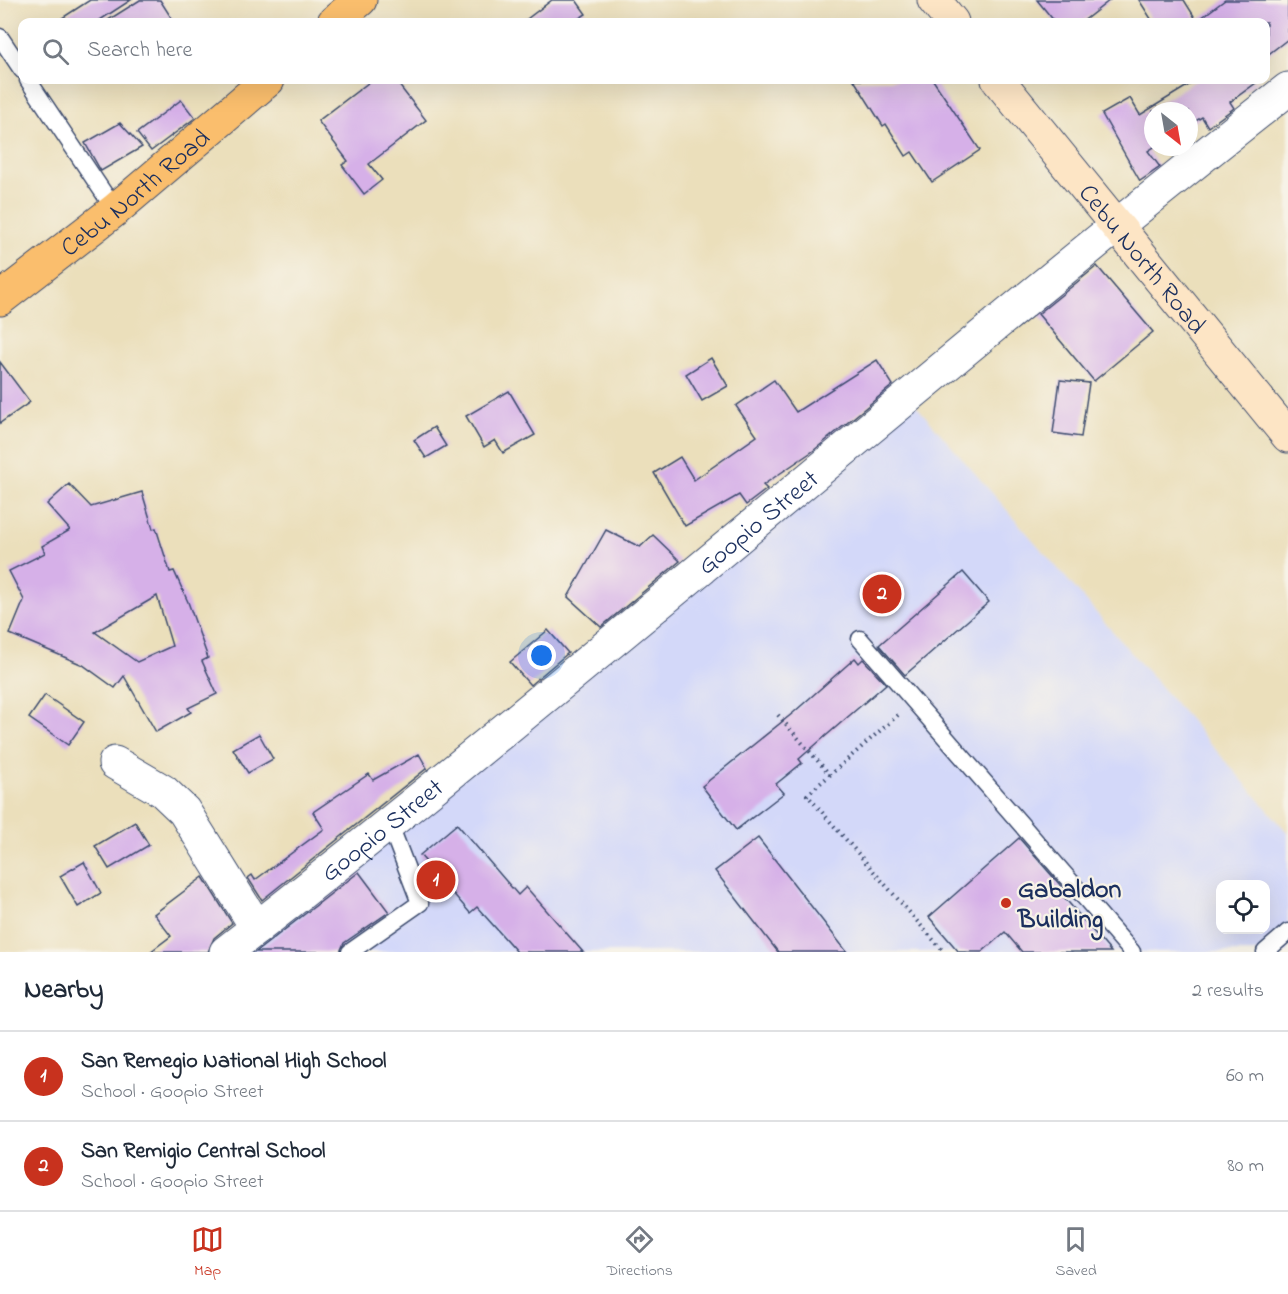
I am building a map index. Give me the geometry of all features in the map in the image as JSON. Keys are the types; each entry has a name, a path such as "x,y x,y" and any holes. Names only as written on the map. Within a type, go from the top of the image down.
{"highway":[{"path":"339,18 360,0"},
{"name":"Cebu North Road","path":"0,299 115,210 263,84"}],"main road":[{"path":"934,0 949,18"},
{"name":"Cebu North Road","path":"1001,84 1288,436"}],"street":[{"name":"Goopio Street","path":"226,952 390,825 1115,225 1288,89"},
{"path":"115,763 163,791 183,811 257,928"}],"lane":[{"path":"0,37 18,64"},
{"path":"31,84 115,210"},
{"path":"860,639 1132,952"},
{"path":"350,952 420,903 390,825"},
{"path":"1265,952 1288,932"}],"path":[{"path":"914,701 807,795 944,952"},
{"path":"778,714 830,775"}],"shaded area":[{"path":"912,401 1288,833 1288,952 244,952"}],"building":[{"path":"90,0 131,0 103,18 62,18"},
{"path":"140,0 160,0 171,18 111,18"},
{"path":"552,0 576,0 586,14 580,18 528,18"},
{"path":"1037,0 1110,0 1087,18 1052,18"},
{"path":"1139,0 1184,0 1195,18 1150,18"},
{"path":"1225,0 1288,0 1288,39 1270,53 1270,18 1201,18"},
{"path":"367,84 398,84 426,120 369,164 382,180 364,194 342,165 348,161 318,121"},
{"path":"857,84 936,84 980,150 932,182 912,152 906,156 886,124 883,126"},
{"path":"1190,84 1255,84 1230,102 1234,108 1208,127 1202,117 1198,119 1198,102 1161,102"},
{"path":"1130,98 1140,115 1144,113 1144,156 1152,156 1160,167 1140,181 1102,114"},
{"path":"181,100 195,118 151,151 137,133"},
{"path":"120,123 142,147 101,171 85,143"},
{"path":"1097,266 1153,332 1094,381 1038,314"},
{"path":"711,358 728,386 702,401 686,374"},
{"path":"877,360 893,385 813,451 763,485 767,489 746,505 739,495 685,526 654,473 680,457 694,480 757,436 736,406 774,380 796,412"},
{"path":"0,362 30,402 0,423"},
{"path":"1060,380 1089,383 1081,437 1053,433"},
{"path":"509,391 535,435 503,453 495,440 484,447 466,416"},
{"path":"434,427 446,446 426,458 414,440"},
{"path":"69,484 91,507 142,492 153,529 156,528 170,572 174,571 188,602 208,658 202,661 217,694 188,708 191,712 156,732 124,676 115,688 83,665 10,634 24,600 9,571 45,553 42,546 70,530 47,504","holes":["157,596 172,646 137,662 95,632"]},
{"path":"606,530 640,547 653,535 680,561 601,627 568,597"},
{"path":"963,572 989,602 905,675 879,645"},
{"path":"548,630 568,653 530,685 510,662"},
{"path":"855,658 859,663 863,659 886,684 799,759 802,763 776,784 784,793 736,830 702,786 793,713"},
{"path":"45,695 84,722 68,745 29,718"},
{"path":"259,734 273,759 248,773 233,749"},
{"path":"419,754 427,768 262,900 248,878 252,875 255,880 324,829 313,812 369,774 373,780"},
{"path":"135,822 149,845 109,869 95,846"},
{"path":"457,824 518,895 526,887 583,952 517,952 477,907 470,913 420,855"},
{"path":"758,838 847,952 778,952 715,871"},
{"name":"Gabaldon Building","path":"1019,838 1061,886 1057,889 1111,952 1022,952 1005,932 982,952 959,952 929,917"},
{"path":"84,862 101,893 78,907 60,876"},
{"path":"359,872 389,912 344,943 340,952 256,952"},
{"path":"203,877 232,923 214,938 208,952 150,952 171,936 154,914"}],"place":[{"name":"San Remigio Central School","path":"882,594"},
{"name":"San Remegio National High School","path":"436,880"},
{"name":"Gabaldon Building","path":"1006,903"}]}
